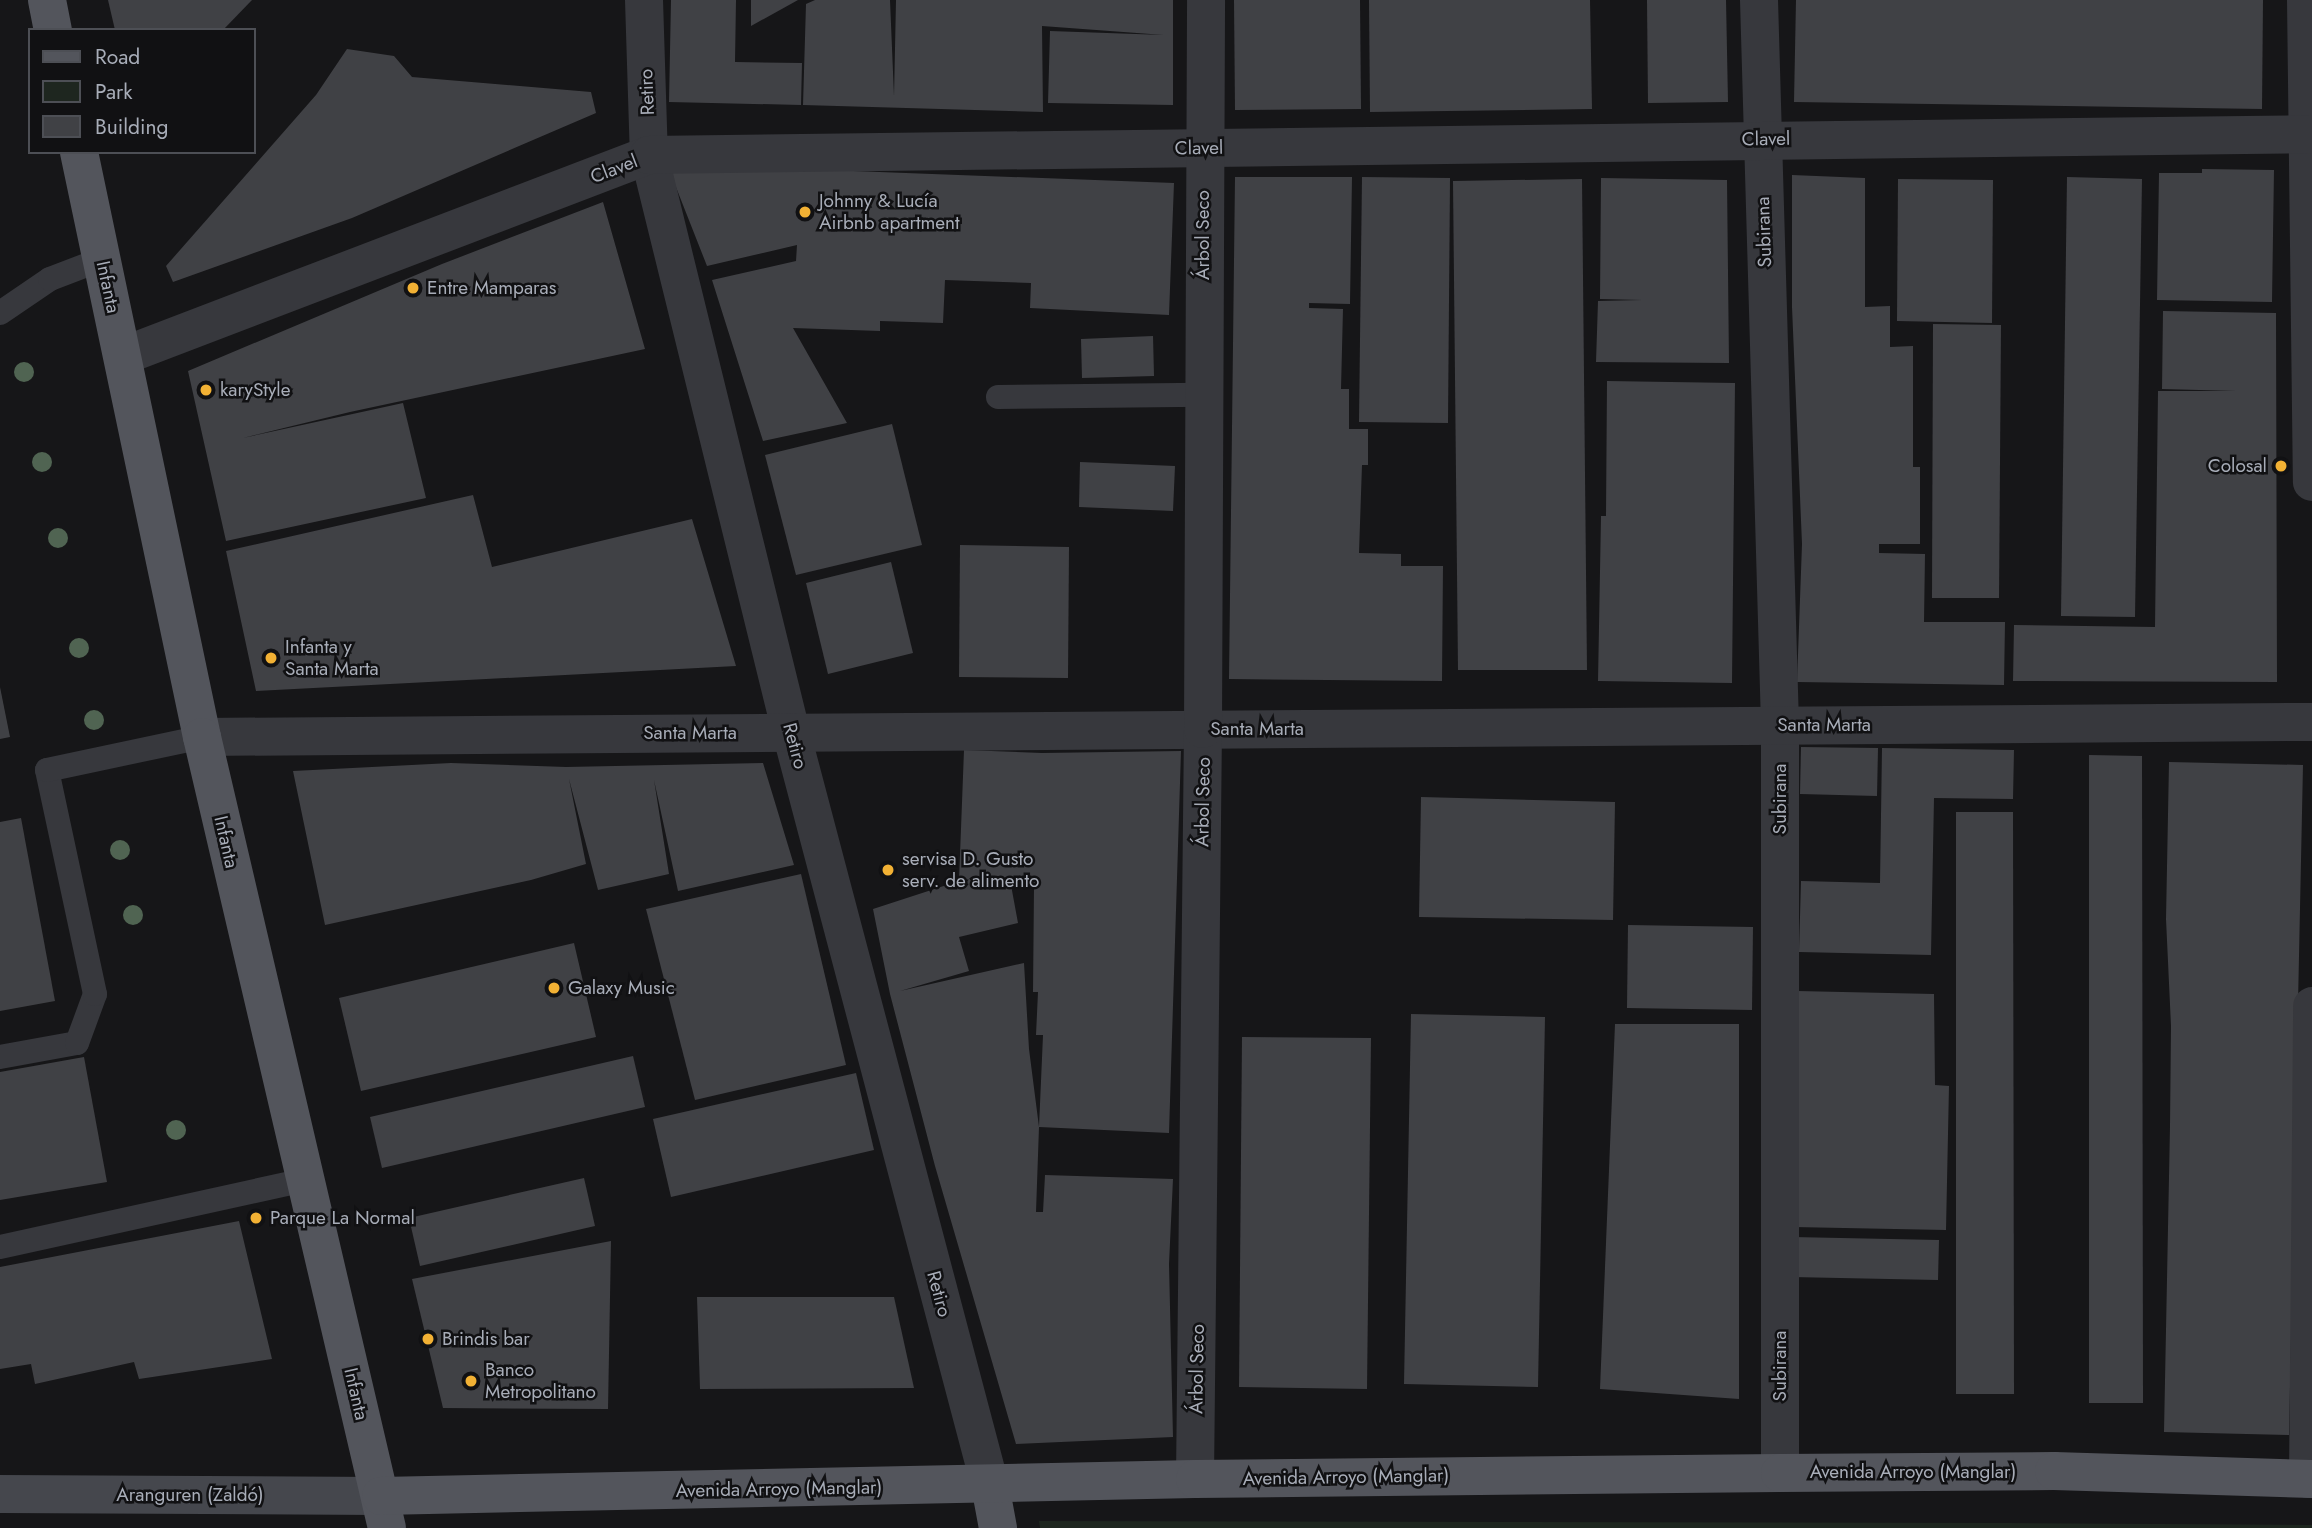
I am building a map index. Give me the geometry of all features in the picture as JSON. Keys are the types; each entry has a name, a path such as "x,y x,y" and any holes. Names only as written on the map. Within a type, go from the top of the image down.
{"main road":[{"path":"47,0 53,28"},
{"name":"Infanta","path":"79,154 202,737 384,1512"},
{"name":"Avenida Arroyo (Manglar)","path":"384,1512 990,1485 1195,1479 2054,1471 2310,1479"},
{"path":"990,1485 998,1528"},
{"name":"Aranguren (Zaldó)","path":"0,1494 384,1512"}],"street":[{"name":"Retiro","path":"644,0 649,155 791,732 990,1485"},
{"name":"Árbol Seco","path":"1195,1479 1203,729 1203,148 1206,0"},
{"name":"Subirana","path":"1759,0 1780,726 1780,1473"},
{"path":"2306,0 2310,134 2312,482"},
{"name":"Clavel","path":"123,356 649,155 2310,134"},
{"name":"Santa Marta","path":"202,737 2312,722"},
{"path":"2310,1479 2312,1006"}],"lane":[{"path":"0,313 50,279 102,259"},
{"path":"998,397 1203,394"},
{"path":"0,1057 77,1043 95,994 47,769 202,737"},
{"path":"0,1247 305,1180"}],"green space":[{"path":"1039,1521 2009,1523 2312,1525 2312,1528 1040,1528"}],"building":[{"path":"108,0 252,0 225,28 115,28"},
{"path":"671,0 736,0 735,62 802,63 801,105 669,102"},
{"path":"751,0 798,0 751,26"},
{"path":"815,0 890,0 894,96 896,0 1173,0 1173,105 1048,103 1050,31 1164,35 1042,26 1043,112 803,105 806,4"},
{"path":"1234,0 1360,0 1361,109 1235,110"},
{"path":"1369,0 1590,0 1592,109 1370,112"},
{"path":"1647,0 1726,0 1728,102 1648,103"},
{"path":"1796,0 2263,0 2262,109 1794,102"},
{"path":"347,49 394,56 412,77 591,92 596,113 352,218 173,282 166,266 316,95"},
{"path":"800,169 1174,183 1169,315 1030,308 1031,283 945,280 943,323 880,321 880,331 793,328 847,423 763,441 712,280 796,261 797,245 707,266 670,172"},
{"path":"2202,169 2274,170 2272,302 2157,300 2159,173 2202,173"},
{"path":"1792,175 1865,178 1865,307 1890,306 1890,347 1913,346 1913,467 1920,467 1920,544 1879,544 1879,553 1925,554 1924,622 2005,622 2004,685 1797,682 1802,544 1792,307"},
{"path":"1235,177 1352,177 1350,304 1309,303 1309,308 1343,309 1341,389 1349,389 1349,429 1368,429 1368,465 1362,465 1359,553 1401,554 1401,566 1443,566 1442,681 1229,679"},
{"path":"1362,177 1450,178 1448,423 1359,422"},
{"path":"2067,177 2142,179 2135,617 2061,616"},
{"path":"1601,178 1727,180 1729,363 1596,362 1598,301 1642,300 1600,299"},
{"path":"1582,179 1587,670 1458,670 1453,181"},
{"path":"1898,179 1993,180 1992,323 1897,321"},
{"path":"603,202 645,349 350,412 243,438 403,403 426,498 226,541 188,371 442,264"},
{"path":"2163,311 2276,313 2277,682 2013,681 2014,625 2155,627 2158,391 2236,391 2162,389"},
{"path":"1933,324 2001,325 1999,598 1932,598"},
{"path":"1153,336 1154,376 1082,378 1081,339"},
{"path":"1607,381 1735,383 1732,683 1598,681 1601,516 1606,516"},
{"path":"892,424 922,545 796,575 765,455"},
{"path":"1080,462 1175,466 1173,511 1079,507"},
{"path":"473,495 492,567 692,519 736,666 256,691 226,551"},
{"path":"960,545 1069,547 1068,678 959,677"},
{"path":"891,562 913,653 828,674 806,583"},
{"path":"0,687 10,737 0,739"},
{"path":"1801,747 1878,748 1877,796 1800,794"},
{"path":"1882,748 2014,750 2013,799 1934,798 1931,955 1799,952 1801,881 1880,883"},
{"path":"964,750 1042,753 1181,751 1169,1133 1039,1127 1036,1212 1043,1212 1045,1175 1173,1179 1169,1264 1173,1437 1016,1444 935,1166 890,994 873,909 959,881","holes":["1011,885 1034,886 1033,992 1038,992 1036,1035 1043,1035 1039,1127 1029,1049 1024,963 900,991 969,971 959,937 1018,923"]},
{"path":"2089,755 2142,756 2143,1403 2089,1403"},
{"path":"2169,762 2303,765 2289,1435 2164,1432 2171,1026 2166,919"},
{"path":"451,763 566,767 763,763 794,865 678,891 654,780 669,874 598,890 569,779 586,864 531,880 325,925 293,771"},
{"path":"1421,797 1615,802 1613,920 1419,917"},
{"path":"1956,812 2013,812 2014,1394 1956,1394"},
{"path":"21,818 55,1001 0,1011 0,822"},
{"path":"801,874 846,1065 695,1100 646,909"},
{"path":"1628,925 1753,927 1752,1010 1627,1008"},
{"path":"574,943 596,1037 361,1091 339,998"},
{"path":"1797,991 1934,994 1935,1085 1949,1086 1946,1230 1793,1227"},
{"path":"1411,1014 1545,1017 1538,1387 1404,1384"},
{"path":"1615,1024 1739,1024 1739,1399 1600,1389"},
{"path":"1242,1037 1371,1038 1367,1389 1239,1387"},
{"path":"633,1056 645,1107 382,1168 370,1117"},
{"path":"84,1057 107,1182 0,1200 0,1072"},
{"path":"856,1073 874,1150 671,1197 653,1119"},
{"path":"584,1178 595,1226 420,1266 409,1218"},
{"path":"239,1221 272,1359 139,1379 134,1362 35,1384 31,1364 0,1369 0,1267"},
{"path":"1792,1237 1939,1240 1938,1280 1791,1277"},
{"path":"611,1241 608,1409 443,1408 412,1279"},
{"path":"697,1297 894,1297 914,1388 700,1389"}],"place":[{"name":"Johnny & Lucía Airbnb apartment","path":"805,212"},
{"name":"Entre Mamparas","path":"413,288"},
{"name":"karyStyle","path":"206,390"},
{"name":"Colosal","path":"2281,466"},
{"name":"Infanta y Santa Marta","path":"271,658"},
{"name":"servisa D. Gusto serv. de alimento","path":"888,870"},
{"name":"Galaxy Music","path":"554,988"},
{"name":"Parque La Normal","path":"256,1218"},
{"name":"Brindis bar","path":"428,1339"},
{"name":"Banco Metropolitano","path":"471,1381"}]}
